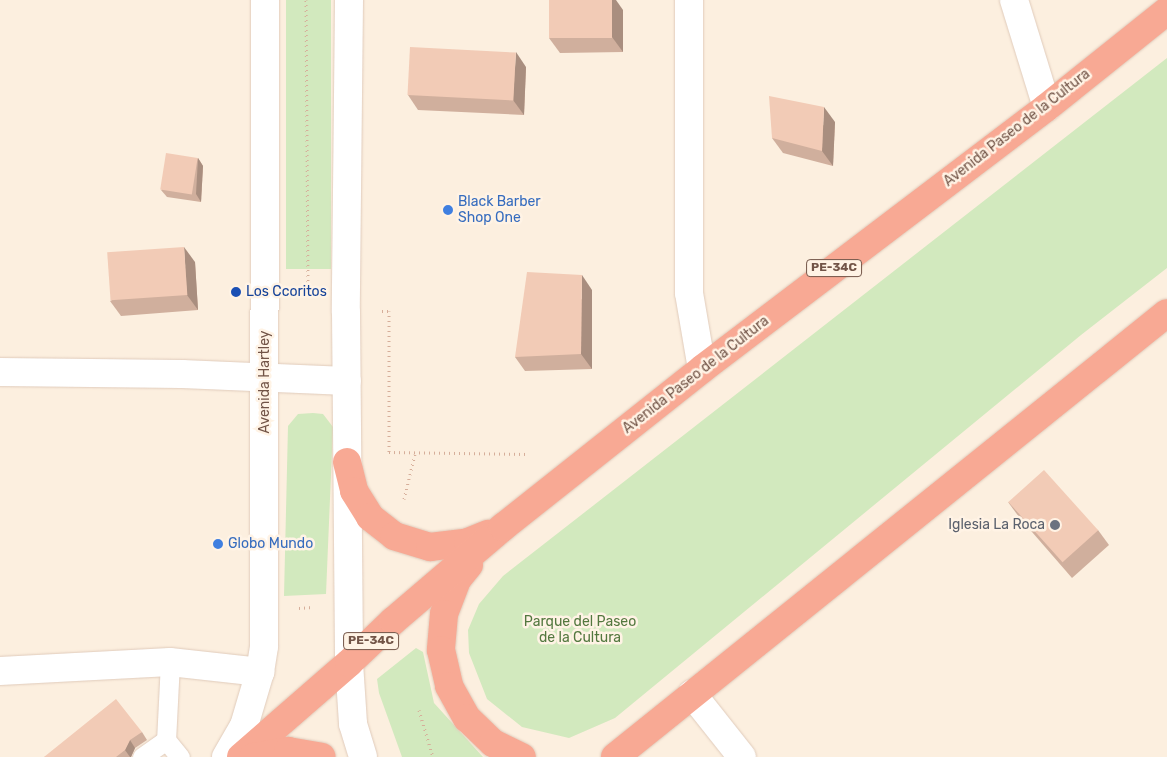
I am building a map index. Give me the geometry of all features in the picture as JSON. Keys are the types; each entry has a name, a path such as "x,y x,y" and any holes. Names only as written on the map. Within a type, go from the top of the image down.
{"highway":[{"name":"Avenida Paseo de la Cultura","path":"241,757 349,663 393,621 503,527 702,369 1047,107 1167,11"},
{"path":"602,757 623,750 1164,322"},
{"path":"347,462 354,491 370,517 394,536 430,547 468,542 503,527"},
{"path":"503,527 480,551 457,580 444,614 441,650 449,686 467,718 493,743 522,757"},
{"path":"253,757 288,751 321,757"}],"main road":[{"name":"Avenida Hartley","path":"226,757 244,726 260,672 264,646 266,376 265,0"},
{"path":"348,0 347,462 349,663 353,724 363,757"},
{"path":"689,0 689,293 702,369"},
{"path":"1014,0 1047,107"},
{"path":"0,372 266,376 347,381"},
{"path":"0,671 170,662 260,672"},
{"path":"692,694 742,757"}],"lane":[{"path":"170,662 166,740 180,757"},
{"path":"142,757 166,740"}],"path":[{"path":"306,0 308,296"},
{"path":"389,311 389,452 415,454 529,454"},
{"path":"402,506 415,454"},
{"path":"294,609 320,606"}],"green space":[{"path":"286,0 331,0 331,269 286,269"},
{"name":"Parque del Paseo de la Cultura","path":"1167,58 1167,268 1081,335 615,718 569,738 522,727 487,699 469,653 468,630 479,604 503,576"},
{"path":"298,414 323,414 333,427 326,594 284,596 288,426"},
{"path":"416,648 423,652 434,703 483,757 402,757 379,693 377,679"}],"building":[{"path":"549,0 612,0 612,38 549,38"},
{"path":"410,47 516,53 513,100 407,95"},
{"path":"769,96 824,107 822,151 772,138"},
{"path":"166,153 198,158 192,195 160,190"},
{"path":"184,247 187,295 111,300 107,252"},
{"path":"527,272 582,275 581,354 515,357"},
{"path":"1044,470 1098,530 1063,562 1008,502"},
{"path":"116,699 142,732 130,740 125,750 116,757 44,757"}],"place":[{"name":"Black Barber Shop One","path":"448,210"},
{"name":"Los Ccoritos","path":"236,292"},
{"name":"Iglesia La Roca","path":"1055,525"},
{"name":"Globo Mundo","path":"218,544"}]}
